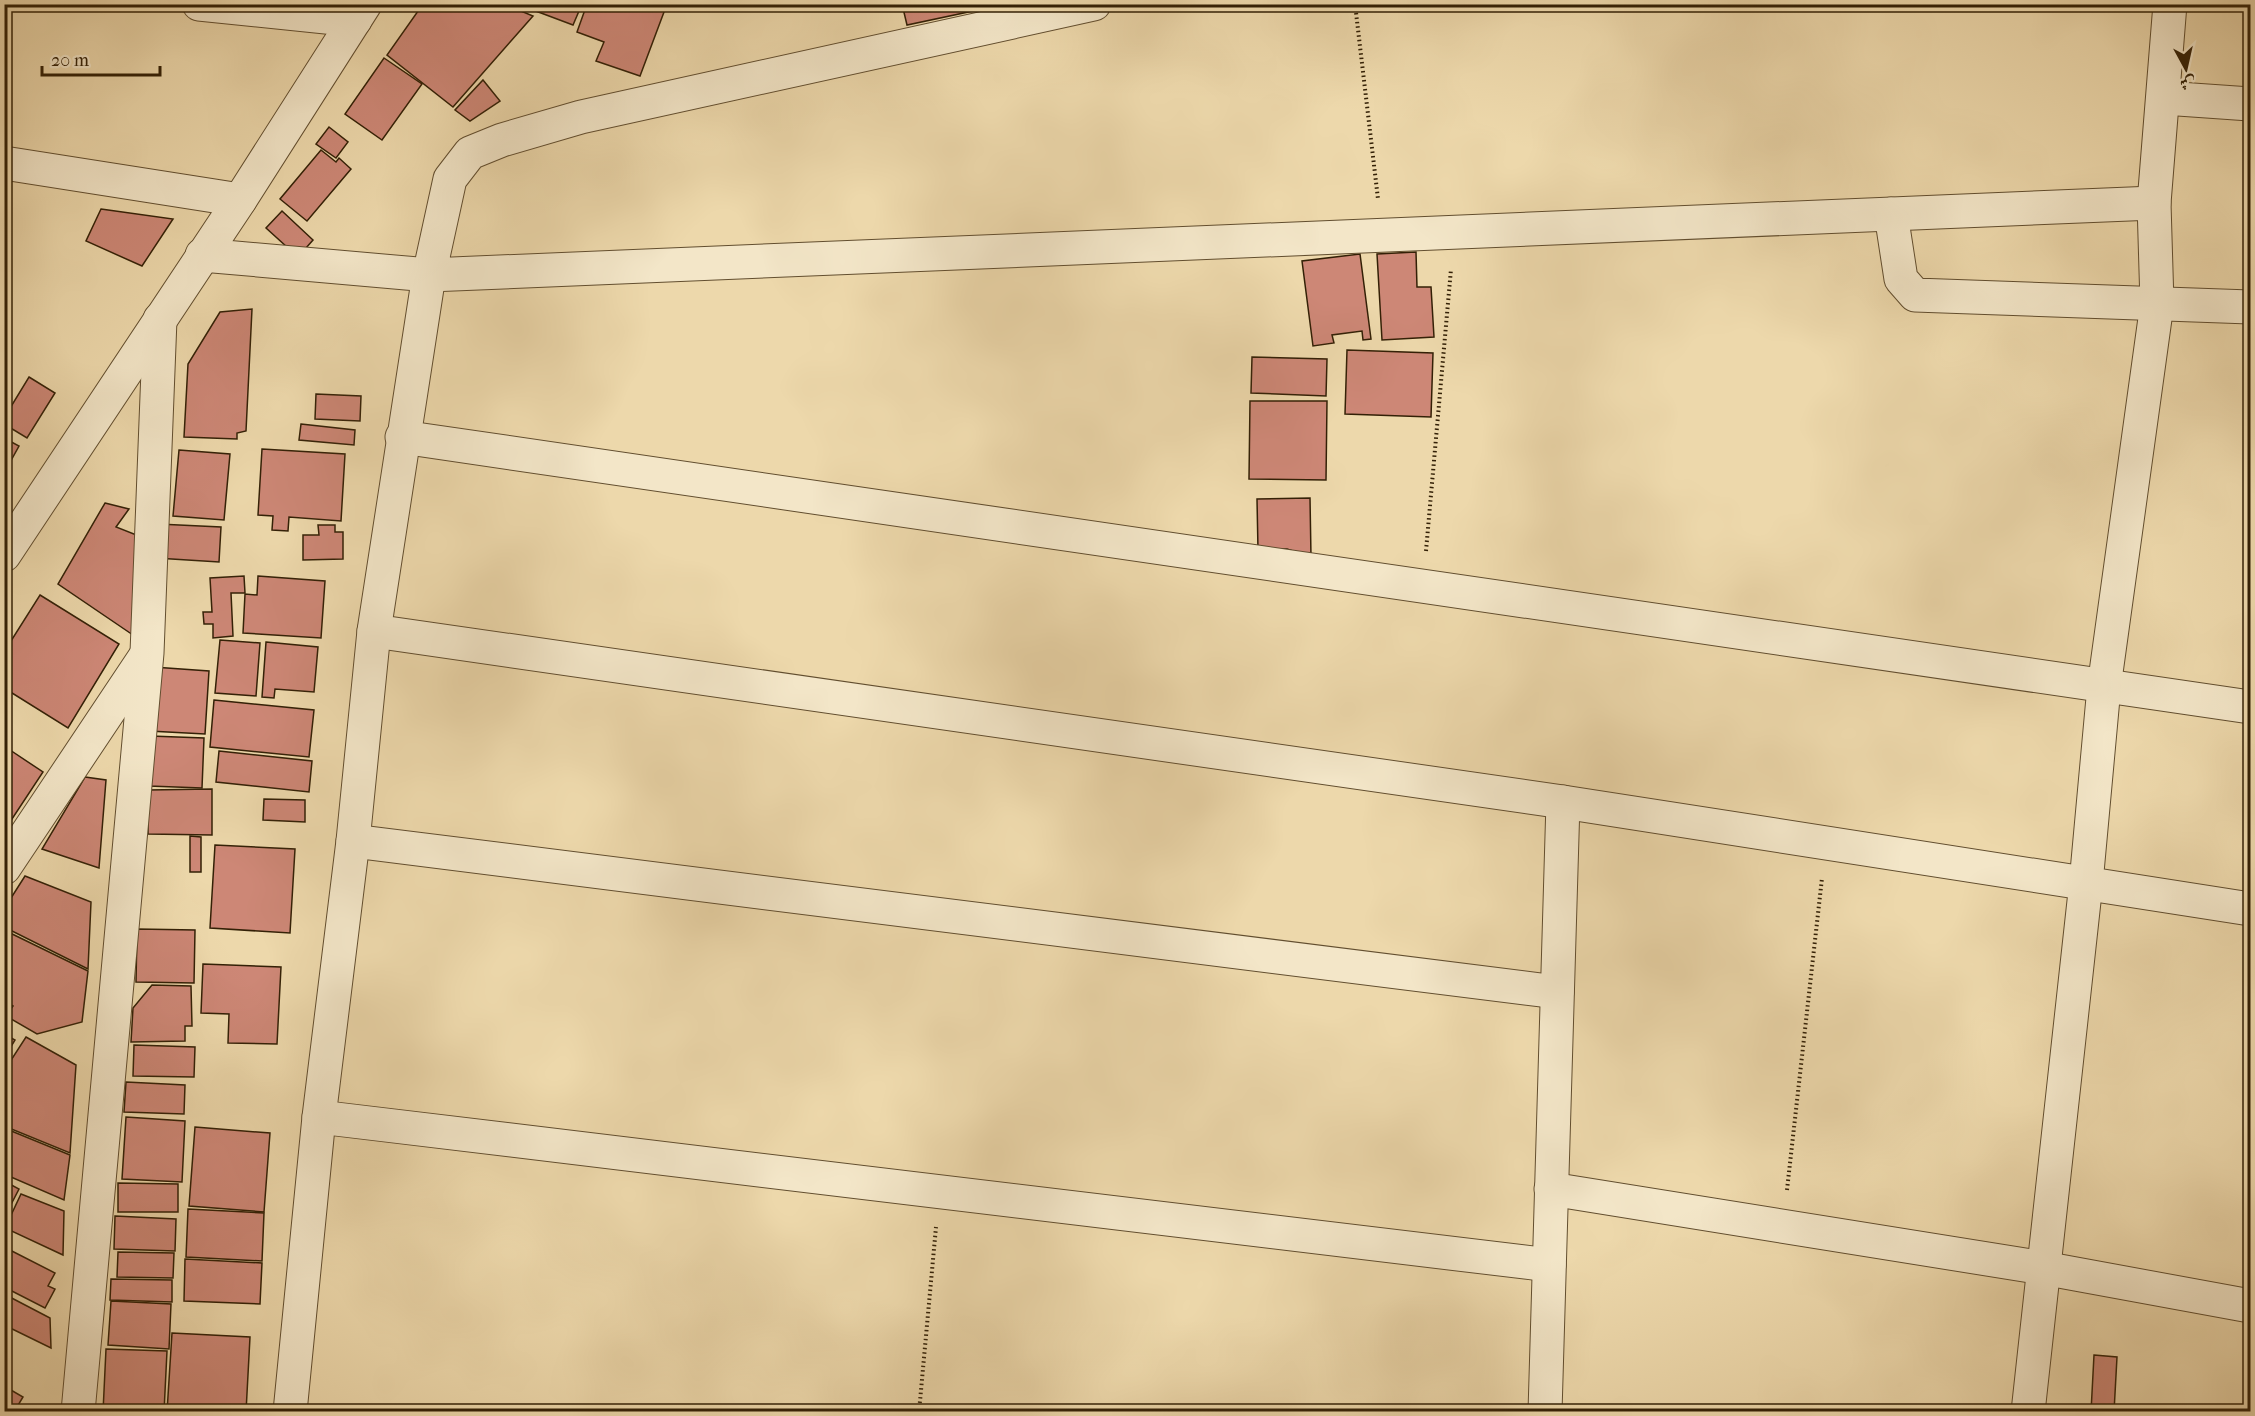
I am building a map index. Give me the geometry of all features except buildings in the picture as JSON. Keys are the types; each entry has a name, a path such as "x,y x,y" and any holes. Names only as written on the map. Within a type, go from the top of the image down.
{"street":[{"path":"4,555 240,200 360,12 199,4"},
{"path":"290,1412 374,631 402,437 429,275 450,179 470,153 491,144 581,117 1094,4"},
{"path":"2028,1412 2086,884 2104,687 2157,304 2154,203 2170,4"},
{"path":"2164,98 2250,104"},
{"path":"4,164 240,200"},
{"path":"202,255 429,275 2154,203"},
{"path":"1891,214 1901,279 1915,295 2250,307"},
{"path":"78,1412 147,653 160,320"},
{"path":"402,437 1422,588 2250,707"},
{"path":"374,631 1563,802 2250,909"},
{"path":"4,868 147,653"},
{"path":"1545,1412 1563,802"},
{"path":"353,841 1557,992"},
{"path":"320,1117 1549,1265"},
{"path":"1551,1190 2043,1268 2250,1305"}],"path":[{"path":"1355,4 1382,235"},
{"path":"1422,588 1454,232"},
{"path":"1783,1226 1826,843"},
{"path":"919,1412 939,1191"}]}
